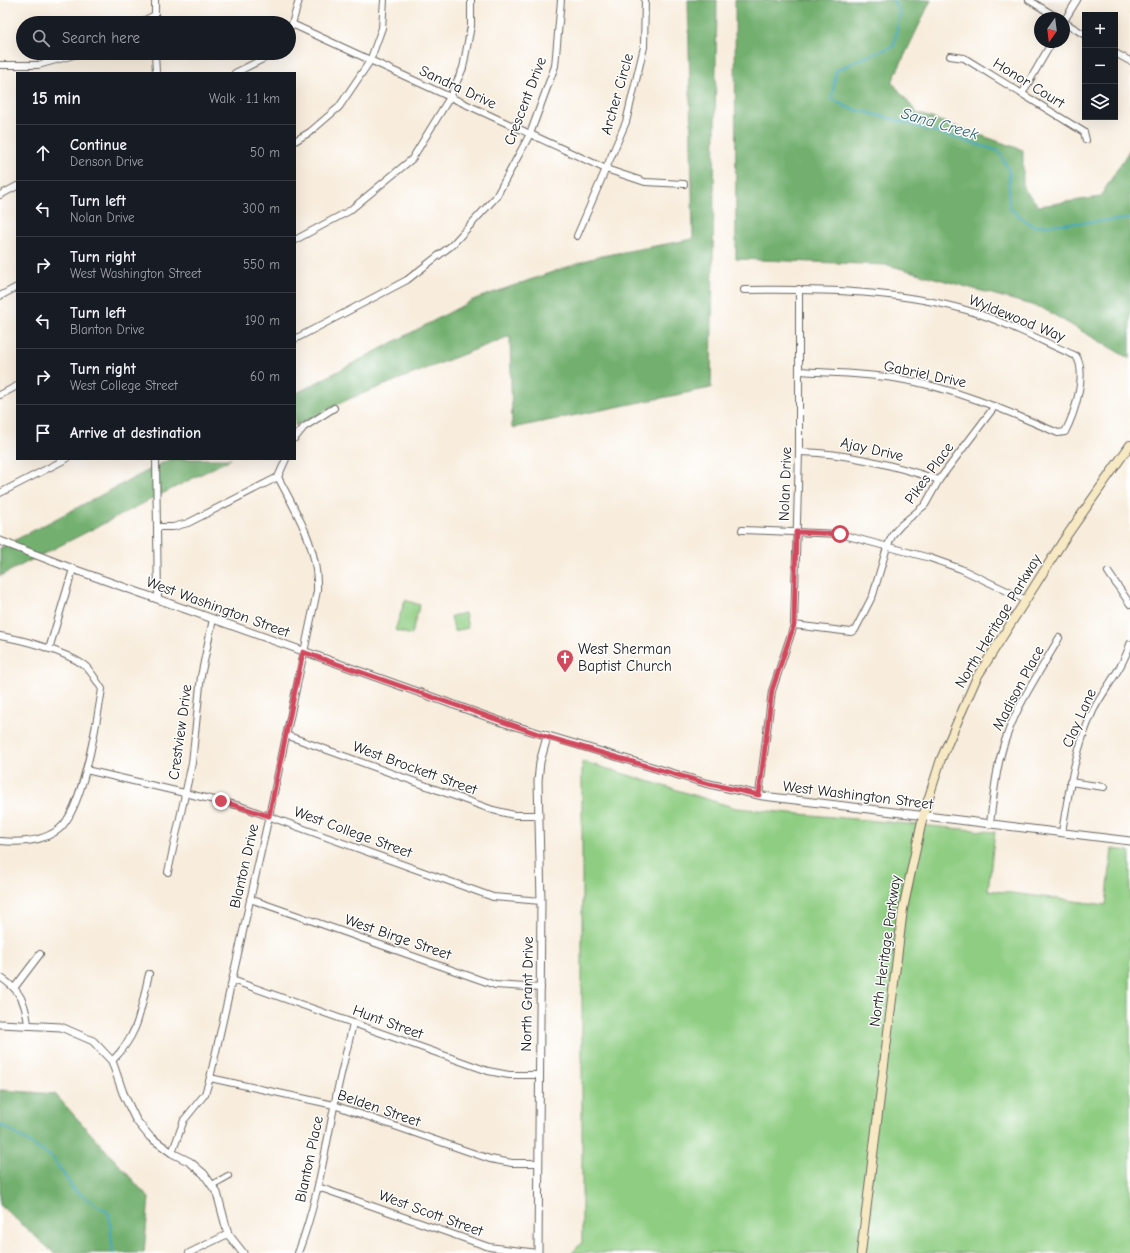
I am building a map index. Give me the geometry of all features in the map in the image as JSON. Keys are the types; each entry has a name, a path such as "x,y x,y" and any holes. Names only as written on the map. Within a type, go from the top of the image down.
{"main road":[{"name":"North Heritage Parkway","path":"861,1253 903,909 923,816 941,759 977,677 1064,542 1130,446"}],"street":[{"path":"155,0 155,15"},
{"path":"294,16 299,0"},
{"path":"296,140 310,132 339,107 370,61 382,28 384,0"},
{"path":"296,239 349,211 412,159 450,97 463,68 471,26 471,0"},
{"name":"Crescent Drive","path":"296,338 407,280 452,245 496,197 530,134 555,66 561,0"},
{"name":"Archer Circle","path":"577,236 626,122 644,47 645,0"},
{"path":"1029,0 1048,12"},
{"path":"1070,12 1077,0"},
{"path":"1070,25 1082,33"},
{"name":"Sandra Drive","path":"296,28 606,169 645,182 684,184"},
{"path":"1022,94 1049,48"},
{"path":"1118,55 1130,61"},
{"name":"Honor Court","path":"950,56 964,58 1084,132 1086,140"},
{"path":"0,65 38,65 56,60"},
{"path":"155,60 156,72"},
{"path":"237,72 261,60"},
{"path":"0,195 16,187"},
{"path":"0,296 16,288"},
{"name":"Wyldewood Way","path":"744,290 799,289 884,295 952,306 980,314 1017,329 1076,356 1081,363 1077,398 1072,419 1065,432 1058,433 995,406"},
{"name":"Nolan Drive","path":"759,795 772,690 794,625 799,452 799,289"},
{"name":"Gabriel Drive","path":"800,371 894,378 952,392 995,406"},
{"path":"0,395 16,387"},
{"name":"Pikes Place","path":"794,625 851,632 854,630 873,595 887,547 893,534 901,525 925,505 939,480 995,406"},
{"path":"296,437 304,427 334,408"},
{"name":"Ajay Drive","path":"799,452 821,452 868,460 939,480"},
{"path":"0,493 64,460"},
{"path":"156,460 158,598"},
{"path":"158,527 173,527 188,523 278,477 286,460"},
{"name":"Blanton Drive","path":"172,1153 184,1120 205,1094 210,1078 269,816 317,591 316,564 307,532 278,477"},
{"path":"742,530 840,534 930,558 961,569 1026,600"},
{"name":"West Washington Street","path":"0,541 303,652 547,737 705,783 759,795 1130,841"},
{"path":"50,649 73,569"},
{"path":"1108,572 1128,596 1130,604"},
{"name":"Crestview Drive","path":"168,872 196,738 201,676 213,619"},
{"path":"0,636 22,640 50,649 85,665 102,689 97,722 86,770 74,809 59,830 40,839 22,843 0,841"},
{"name":"Madison Place","path":"990,823 997,769 1006,737 1025,698 1060,638"},
{"name":"Clay Lane","path":"1062,832 1070,782 1079,743 1094,710 1130,644"},
{"name":"West Brockett Street","path":"286,735 493,810 514,815 538,815"},
{"name":"North Grant Drive","path":"538,1253 541,900 538,815 540,762 547,737"},
{"name":"West College Street","path":"86,770 221,801 269,816 493,897 541,900"},
{"path":"1070,782 1104,787"},
{"name":"West Birge Street","path":"250,899 495,985 541,988"},
{"path":"15,987 40,954"},
{"path":"112,1061 125,1048 136,1030 149,974"},
{"path":"0,977 15,987 26,1008 28,1024"},
{"name":"Hunt Street","path":"232,980 488,1071 509,1075 539,1076"},
{"name":"Blanton Place","path":"298,1253 306,1231 318,1187 334,1105 354,1023"},
{"path":"0,1024 28,1024 61,1027 93,1041 112,1061 123,1093 136,1120 150,1137 172,1153 190,1162 204,1174 212,1185 217,1193 228,1234 243,1253"},
{"name":"Belden Street","path":"210,1078 334,1105 490,1159 512,1163 538,1163"},
{"path":"212,1185 228,1176"},
{"name":"West Scott Street","path":"318,1187 488,1247 538,1253"},
{"path":"189,1253 228,1234"}],"green space":[{"path":"688,0 717,0 711,388 512,428 510,336 349,399 296,426 296,393 475,299 596,257 693,239"},
{"path":"735,0 931,0 892,82 917,113 1023,150 1023,188 1039,206 1100,197 1130,149 1130,359 1042,308 888,265 736,259"},
{"path":"168,460 229,460 0,576 0,548"},
{"path":"405,600 420,605 411,635 395,630"},
{"path":"465,613 468,628 454,631 451,616"},
{"path":"582,761 736,808 995,832 988,890 1106,905 1112,849 1130,851 1130,1253 572,1253 582,1242"},
{"path":"0,1090 55,1094 149,1198 144,1253 54,1253 0,1205"}],"waterway":[{"name":"Sand Creek","path":"893,0 900,12 894,46 858,60 836,71 832,99 849,108 893,119 999,151 1009,171 1009,208 1033,226 1130,219"},
{"path":"0,1126 4,1126 53,1158 74,1190 109,1213 113,1253"}],"place":[{"name":"West Sherman Baptist Church","path":"565,673"}],"route":[{"path":"221,801 269,816 303,652 547,737 705,783 759,795 772,690 794,625 796,532 840,534"}]}
